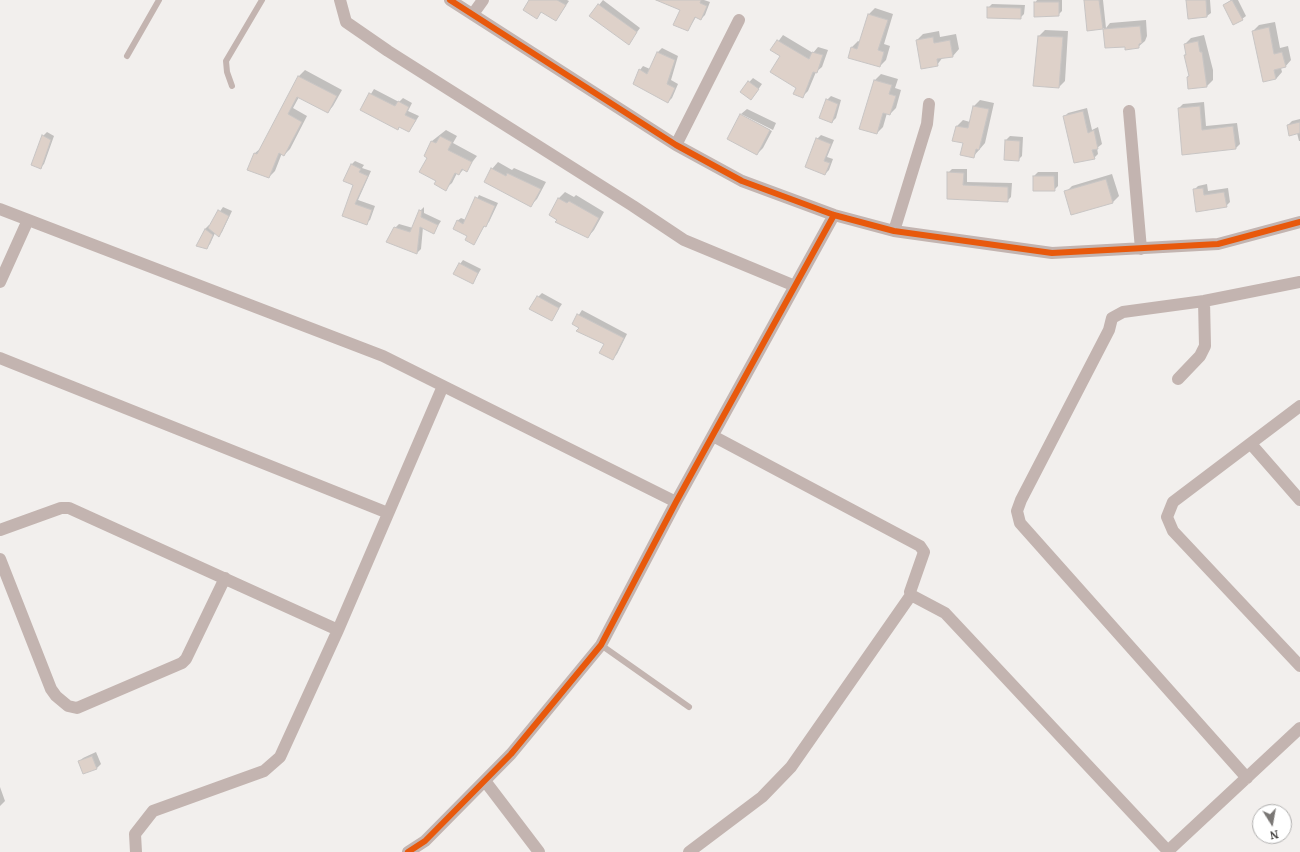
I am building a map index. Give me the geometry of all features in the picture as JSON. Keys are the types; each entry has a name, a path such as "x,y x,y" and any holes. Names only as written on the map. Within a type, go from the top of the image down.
{"street":[{"path":"340,0 346,22 388,52 633,206 684,240 795,286"},
{"path":"450,0 676,145 742,181 834,215 894,231 1052,253 1218,244 1300,222"},
{"path":"473,14 483,0"},
{"path":"676,145 739,20"},
{"path":"894,231 927,124 929,104"},
{"path":"1129,111 1141,249"},
{"path":"0,209 383,356 676,502"},
{"path":"408,852 425,841 511,754 601,645 676,502 834,215"},
{"path":"0,282 28,220"},
{"path":"1247,778 1020,524 1017,511 1021,500 1108,330 1112,318 1123,312 1204,301 1300,282"},
{"path":"1178,379 1200,356 1205,346 1204,301"},
{"path":"0,358 388,513"},
{"path":"136,852 135,834 153,811 264,771 280,757 338,630 443,386"},
{"path":"1300,406 1173,502 1167,517 1173,531 1300,666"},
{"path":"688,852 762,798 791,767 911,595 910,592 924,552 920,546 712,436"},
{"path":"1251,444 1300,500"},
{"path":"0,530 61,508 68,508 338,630"},
{"path":"0,559 51,689 56,696 68,706 77,708 182,663 186,659 225,578"},
{"path":"911,595 945,613 1168,852 1300,728"},
{"path":"485,781 539,852"}],"lane":[{"path":"127,56 159,0"},
{"path":"232,86 227,72 226,61 262,0"},
{"path":"601,645 689,708"}],"building":[{"path":"529,0 557,0 566,5 556,21 541,12 537,19 523,10"},
{"path":"656,0 701,0 700,3 707,6 701,20 695,17 688,31 673,25 680,10"},
{"path":"1084,0 1099,0 1103,29 1087,31"},
{"path":"1186,0 1206,0 1207,17 1188,19"},
{"path":"1232,0 1243,20 1233,25 1223,5"},
{"path":"1034,2 1059,2 1059,16 1034,17"},
{"path":"598,4 637,32 629,45 589,16"},
{"path":"987,7 1021,8 1021,19 987,18"},
{"path":"868,14 888,20 878,50 884,52 880,67 848,58 851,47 857,49"},
{"path":"1140,26 1142,43 1139,44 1139,48 1125,50 1125,47 1105,48 1103,29"},
{"path":"1269,27 1274,54 1282,52 1286,67 1274,70 1276,79 1263,82 1252,31"},
{"path":"1038,36 1063,37 1059,88 1033,86"},
{"path":"933,37 934,43 950,40 953,57 937,59 938,66 921,69 916,40"},
{"path":"777,40 809,59 812,52 823,55 817,73 813,72 803,98 793,94 796,88 770,72 780,56 770,50"},
{"path":"1198,41 1200,52 1202,52 1207,87 1188,89 1187,77 1189,76 1184,55 1186,55 1184,44"},
{"path":"657,52 675,60 667,84 675,88 668,103 633,84 639,69 647,74"},
{"path":"298,76 337,96 328,113 297,97 288,114 302,122 284,156 279,153 269,178 247,170 254,153 257,154"},
{"path":"874,80 892,85 889,94 896,96 890,115 883,113 877,134 859,129"},
{"path":"748,81 759,89 751,100 740,92"},
{"path":"369,93 395,106 398,101 409,107 405,115 416,120 409,132 399,127 398,130 360,110"},
{"path":"826,99 838,104 832,123 819,118"},
{"path":"973,106 989,109 979,150 976,149 974,158 960,155 963,143 952,141 956,126 968,128"},
{"path":"1200,106 1202,130 1233,126 1236,149 1182,155 1178,108"},
{"path":"1083,111 1088,133 1094,130 1098,149 1092,150 1095,159 1074,163 1063,116"},
{"path":"740,114 770,130 757,155 727,139"},
{"path":"1300,122 1300,133 1289,136 1287,125"},
{"path":"42,135 51,140 41,169 31,165"},
{"path":"440,136 452,142 448,150 472,162 467,172 462,169 459,175 455,173 446,191 434,184 436,181 419,172 427,158 424,156 431,141 436,143"},
{"path":"816,138 831,144 824,161 830,163 825,175 805,167"},
{"path":"1005,140 1020,141 1019,161 1004,160"},
{"path":"351,164 361,169 359,172 368,176 355,204 372,210 367,225 342,216 353,185 343,181"},
{"path":"491,168 506,176 507,173 541,189 531,207 484,182"},
{"path":"947,172 964,173 963,185 1008,187 1008,202 947,199"},
{"path":"1033,176 1054,176 1055,191 1033,191"},
{"path":"1106,179 1113,203 1071,215 1064,191"},
{"path":"1203,188 1204,195 1224,192 1227,207 1196,212 1193,189"},
{"path":"475,197 495,206 486,227 484,226 474,245 465,240 467,236 453,229 457,220 463,224"},
{"path":"558,198 567,203 569,201 599,218 588,238 555,222 557,220 549,215"},
{"path":"218,210 229,216 219,237 208,228"},
{"path":"419,210 422,211 421,217 438,225 434,234 420,227 417,254 386,242 394,227 410,232"},
{"path":"205,229 213,235 207,249 196,246"},
{"path":"459,263 478,273 473,284 453,274"},
{"path":"537,296 559,308 552,321 529,309"},
{"path":"577,314 624,338 613,360 599,353 604,344 576,331 579,328 572,324"},
{"path":"92,756 97,769 83,774 78,761"}],"cycle path":[{"path":"450,0 676,145 742,181 834,215 894,231 1052,253 1218,244 1300,222"},
{"path":"408,852 425,841 511,754 601,645 676,502 834,215"}]}
